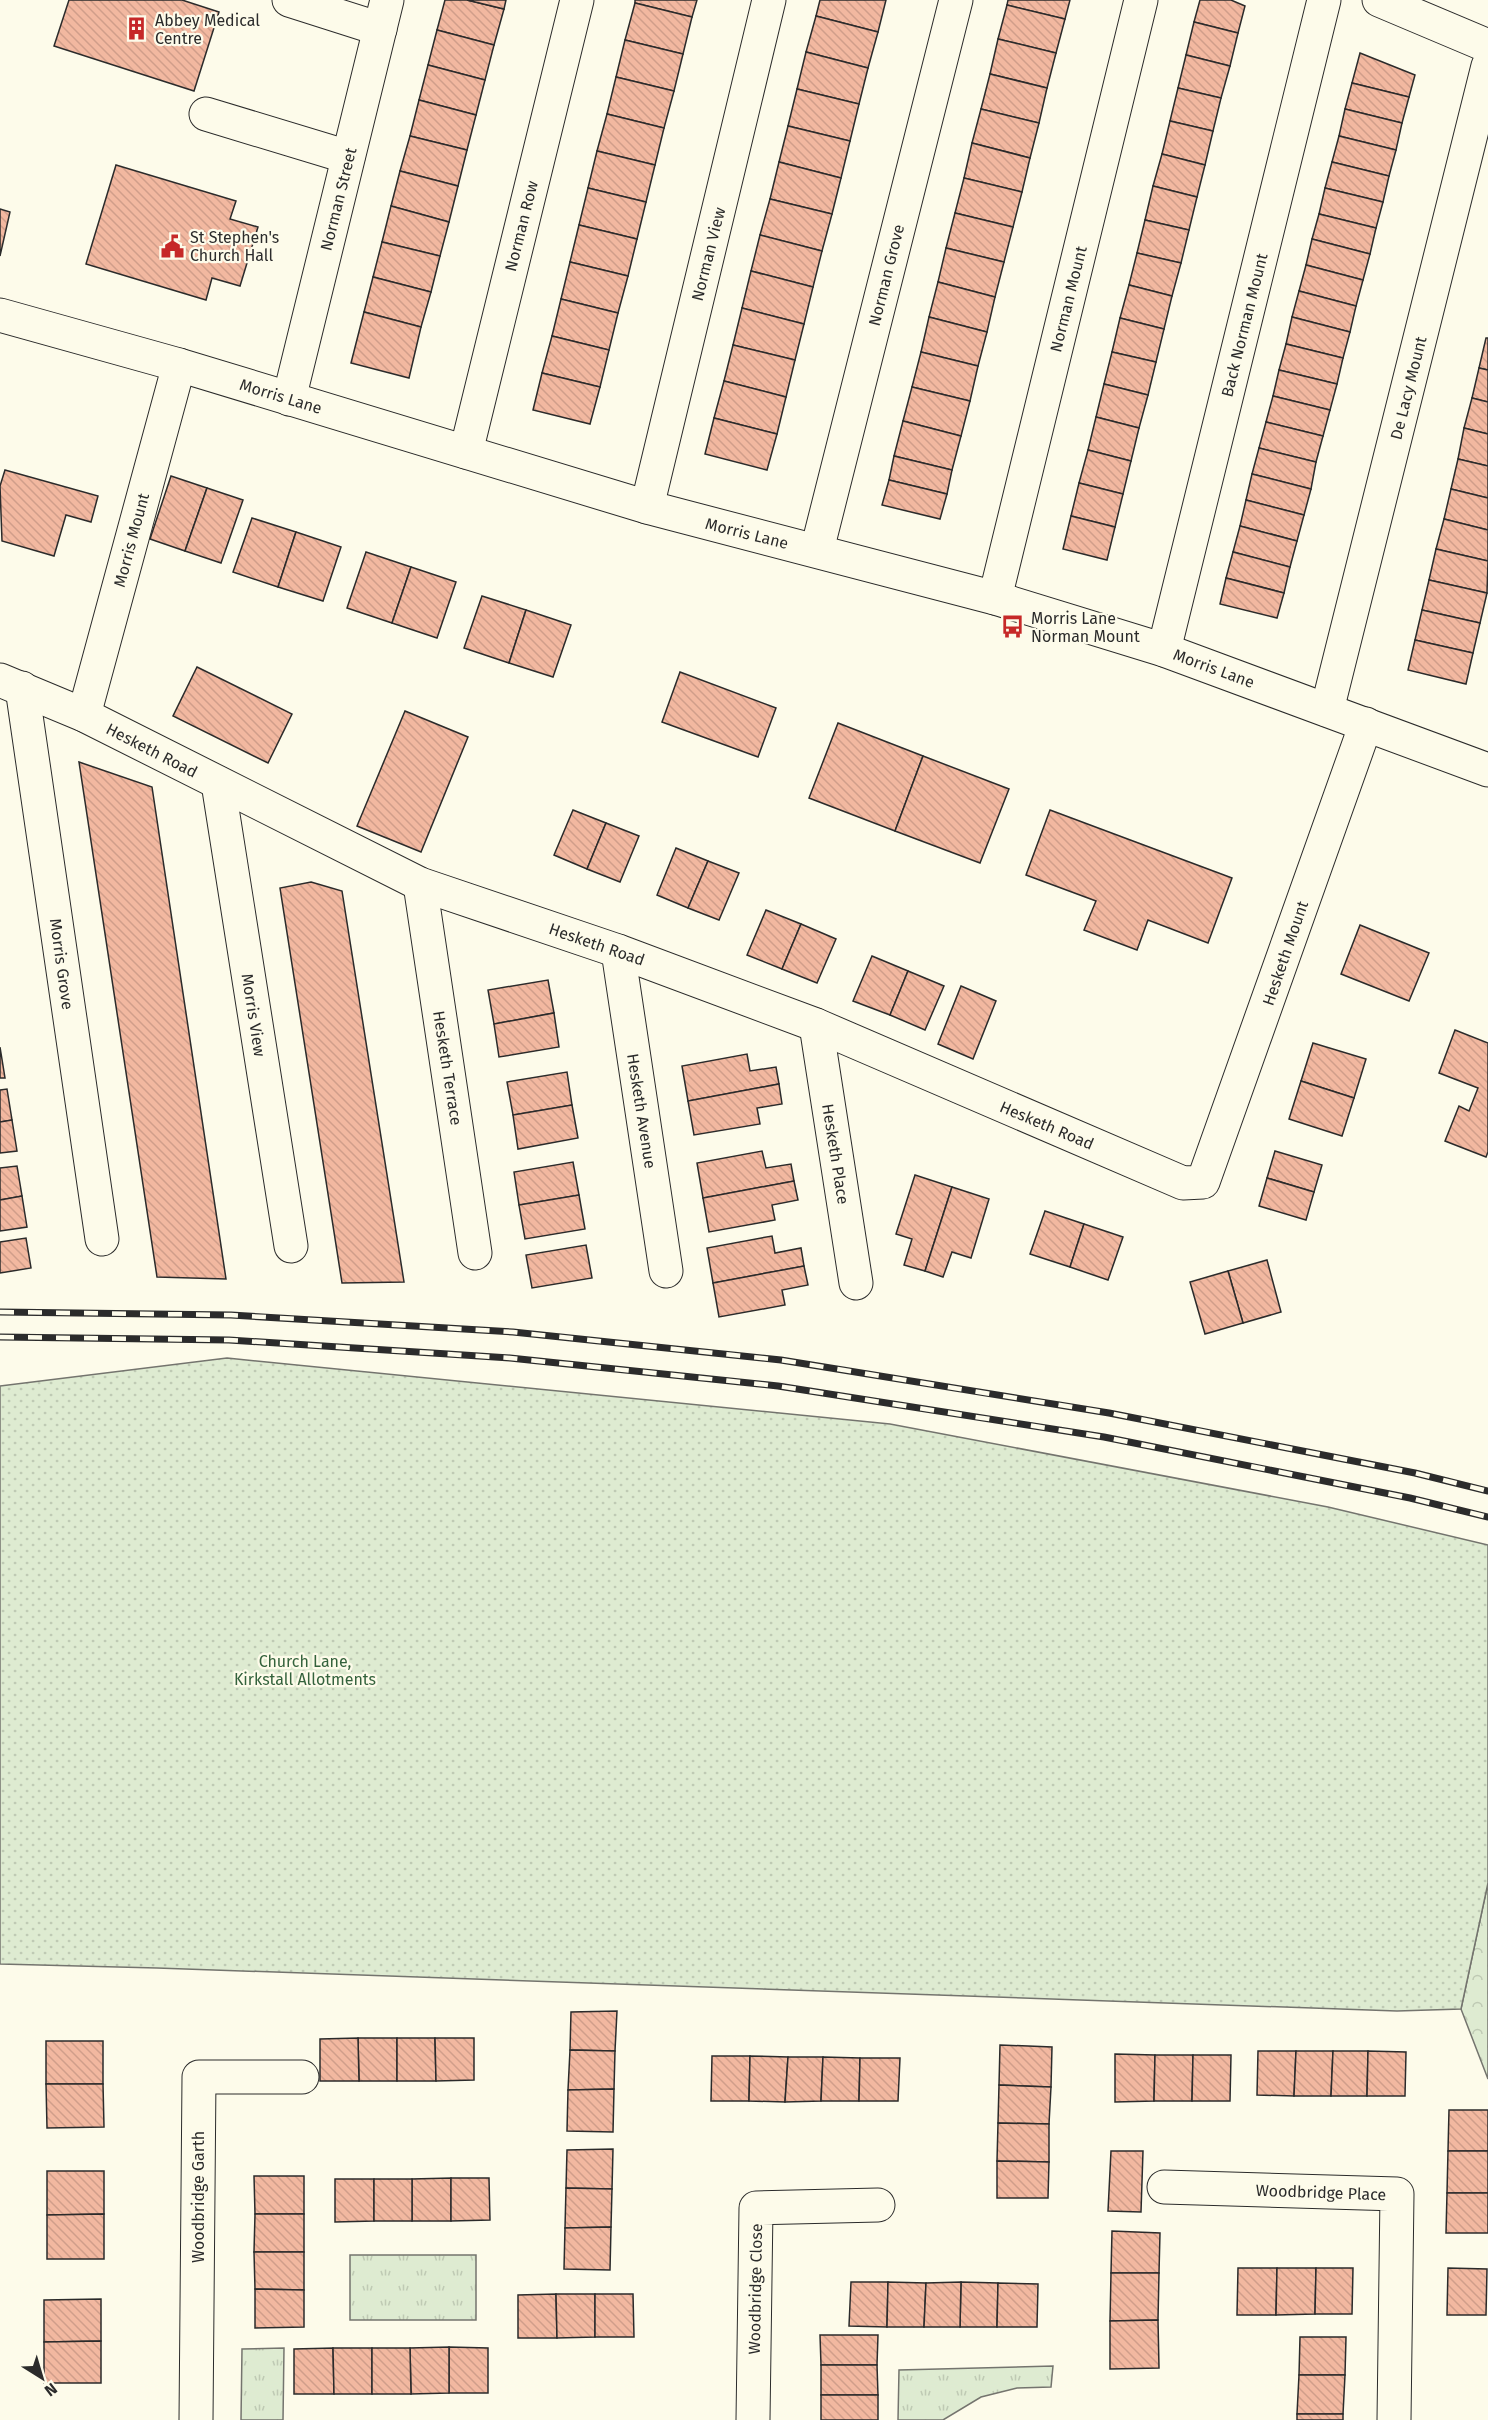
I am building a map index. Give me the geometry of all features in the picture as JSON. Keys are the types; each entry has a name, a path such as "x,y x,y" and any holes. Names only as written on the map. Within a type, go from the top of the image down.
{"street":[{"path":"289,0 383,15"},
{"name":"Norman Row","path":"466,452 577,0"},
{"name":"Norman View","path":"647,507 769,0"},
{"name":"Norman Grove","path":"817,550 956,0"},
{"name":"Norman Mount","path":"995,598 1141,0"},
{"name":"Back Norman Mount","path":"1164,650 1324,0"},
{"path":"1379,0 1488,46"},
{"name":"Norman Street","path":"289,399 383,15"},
{"name":"De Lacy Mount","path":"1327,710 1488,66"},
{"path":"206,114 348,157"},
{"name":"Morris Lane","path":"0,315 178,365 647,507 995,598 1164,650 1488,770"},
{"name":"Morris Mount","path":"84,715 178,365"},
{"name":"Hesketh Road","path":"11,684 84,715 420,884 618,951 816,1025 1183,1183 1203,1182"},
{"name":"Morris Grove","path":"11,684 102,1239"},
{"name":"Hesketh Mount","path":"1203,1182 1366,724"},
{"name":"Morris View","path":"218,783 291,1246"},
{"name":"Hesketh Terrace","path":"420,884 476,1253"},
{"name":"Hesketh Avenue","path":"618,951 666,1271"},
{"name":"Hesketh Place","path":"816,1025 856,1283"},
{"name":"Woodbridge Garth","path":"196,2420 199,2077 302,2078"},
{"name":"Woodbridge Place","path":"1164,2187 1397,2194 1394,2420"},
{"name":"Woodbridge Close","path":"753,2420 756,2208 878,2205"}],"green space":[{"name":"Church Lane, Kirkstall Allotments","path":"227,1358 890,1424 1328,1507 1488,1545 1488,1883 1461,2009 1397,2011 0,1964 0,1386"},
{"path":"1488,1883 1488,2079 1461,2009"},
{"path":"350,2255 476,2255 476,2320 350,2320"},
{"path":"284,2348 283,2420 241,2420 242,2349"},
{"path":"1053,2366 1051,2387 1017,2388 981,2397 943,2420 898,2420 899,2370"}],"building":[{"name":"Abbey Medical Centre","path":"69,0 182,0 219,12 194,91 54,46"},
{"path":"445,0 467,0 504,9 494,45 437,30"},
{"path":"467,0 506,0 504,9"},
{"path":"635,0 697,0 692,17 635,3"},
{"path":"820,0 886,0 878,32 816,16"},
{"path":"1008,0 1070,0 1065,19 1007,5"},
{"path":"1200,0 1231,0 1245,6 1238,33 1194,22"},
{"path":"635,3 692,17 683,54 625,40"},
{"path":"1007,5 1065,19 1056,53 998,39"},
{"path":"816,16 878,32 868,68 806,52"},
{"path":"1194,22 1238,33 1230,66 1186,55"},
{"path":"437,30 494,45 485,80 428,65"},
{"path":"998,39 1056,53 1047,88 990,74"},
{"path":"625,40 683,54 674,91 616,77"},
{"path":"806,52 868,68 859,104 797,89"},
{"path":"1360,53 1415,75 1409,97 1352,83"},
{"path":"1186,55 1230,66 1221,98 1178,88"},
{"path":"428,65 485,80 476,115 419,100"},
{"path":"990,74 1047,88 1039,123 981,109"},
{"path":"616,77 674,91 664,128 607,114"},
{"path":"1352,83 1409,97 1402,123 1345,109"},
{"path":"1178,88 1221,98 1213,131 1170,121"},
{"path":"797,89 859,104 850,141 788,126"},
{"path":"419,100 476,115 467,150 410,136"},
{"path":"981,109 1039,123 1030,158 972,143"},
{"path":"1345,109 1402,123 1396,150 1339,136"},
{"path":"607,114 664,128 655,165 597,151"},
{"path":"1170,121 1213,131 1205,165 1162,154"},
{"path":"788,126 850,141 841,178 779,162"},
{"path":"410,136 467,150 458,186 400,171"},
{"path":"1339,136 1396,150 1389,176 1332,162"},
{"path":"972,143 1030,158 1022,192 964,178"},
{"path":"597,151 655,165 646,202 588,188"},
{"path":"1162,154 1205,165 1197,197 1153,186"},
{"path":"779,162 841,178 832,214 770,199"},
{"path":"1332,162 1389,176 1383,202 1325,188"},
{"name":"St Stephen's Church Hall","path":"116,165 236,201 230,219 258,227 240,286 212,278 206,300 86,264"},
{"path":"400,171 458,186 449,222 391,206"},
{"path":"964,178 1022,192 1013,227 955,213"},
{"path":"1153,186 1197,197 1189,230 1145,220"},
{"path":"588,188 646,202 637,239 579,225"},
{"path":"1325,188 1383,202 1376,228 1319,214"},
{"path":"770,199 832,214 822,251 760,235"},
{"path":"391,206 449,222 440,256 382,242"},
{"path":"0,209 10,212 0,256"},
{"path":"955,213 1013,227 1004,262 946,248"},
{"path":"1319,214 1376,228 1370,254 1312,239"},
{"path":"1145,220 1189,230 1181,263 1137,253"},
{"path":"579,225 637,239 628,276 570,262"},
{"path":"760,235 822,251 813,287 751,271"},
{"path":"1312,239 1370,254 1363,280 1306,265"},
{"path":"382,242 440,256 431,292 373,277"},
{"path":"946,248 1004,262 995,297 938,282"},
{"path":"1137,253 1181,263 1172,296 1129,285"},
{"path":"570,262 628,276 618,313 561,299"},
{"path":"1306,265 1363,280 1356,306 1299,291"},
{"path":"751,271 813,287 804,324 742,308"},
{"path":"373,277 431,292 421,327 364,312"},
{"path":"938,282 995,297 987,332 929,317"},
{"path":"1129,285 1172,296 1164,329 1120,318"},
{"path":"1299,291 1356,306 1350,332 1292,317"},
{"path":"561,299 618,313 609,350 552,336"},
{"path":"742,308 804,324 795,360 733,345"},
{"path":"364,312 421,327 409,378 351,363"},
{"path":"929,317 987,332 978,366 921,352"},
{"path":"1292,317 1350,332 1343,358 1286,344"},
{"path":"1120,318 1164,329 1156,362 1112,352"},
{"path":"552,336 609,350 600,387 542,373"},
{"path":"1486,338 1488,338 1488,370 1479,368"},
{"path":"1286,344 1343,358 1337,384 1279,370"},
{"path":"733,345 795,360 786,397 724,381"},
{"path":"921,352 978,366 970,401 912,387"},
{"path":"1112,352 1156,362 1148,395 1104,384"},
{"path":"1479,368 1488,370 1488,402 1472,398"},
{"path":"1279,370 1337,384 1330,410 1273,396"},
{"path":"542,373 600,387 590,424 533,410"},
{"path":"724,381 786,397 777,434 714,418"},
{"path":"1104,384 1148,395 1139,428 1096,417"},
{"path":"912,387 970,401 961,436 903,421"},
{"path":"1273,396 1330,410 1323,436 1266,422"},
{"path":"1472,398 1488,402 1488,434 1464,428"},
{"path":"1096,417 1139,428 1131,461 1088,450"},
{"path":"714,418 777,434 767,470 705,454"},
{"path":"903,421 961,436 952,470 894,456"},
{"path":"1266,422 1323,436 1316,462 1259,448"},
{"path":"1464,428 1488,434 1488,466 1458,459"},
{"path":"1259,448 1316,462 1311,489 1252,474"},
{"path":"1088,450 1131,461 1123,494 1079,483"},
{"path":"894,456 952,470 947,494 889,480"},
{"path":"1458,459 1488,466 1488,498 1451,489"},
{"path":"5,470 98,496 91,522 66,515 54,556 2,541 0,486"},
{"path":"1252,474 1311,489 1304,515 1246,500"},
{"path":"171,476 207,488 185,551 150,539"},
{"path":"889,480 947,494 940,519 882,505"},
{"path":"1079,483 1123,494 1115,527 1071,516"},
{"path":"207,488 243,500 221,563 185,551"},
{"path":"1451,489 1488,498 1488,530 1444,519"},
{"path":"1246,500 1304,515 1297,541 1240,526"},
{"path":"1071,516 1115,527 1107,560 1063,549"},
{"path":"252,518 296,532 278,587 233,572"},
{"path":"1444,519 1488,530 1488,561 1436,549"},
{"path":"1240,526 1297,541 1290,567 1233,552"},
{"path":"296,532 341,547 323,601 278,587"},
{"path":"1436,549 1488,561 1487,593 1429,580"},
{"path":"366,552 411,567 392,623 347,608"},
{"path":"1233,552 1290,567 1284,593 1226,578"},
{"path":"411,567 456,582 437,638 392,623"},
{"path":"1226,578 1284,593 1277,618 1220,604"},
{"path":"1429,580 1487,593 1480,623 1422,610"},
{"path":"482,596 526,610 509,663 464,648"},
{"path":"526,610 571,625 553,677 509,663"},
{"path":"1422,610 1480,623 1473,653 1415,640"},
{"path":"1415,640 1473,653 1466,684 1408,670"},
{"path":"197,667 292,714 268,763 173,716"},
{"path":"680,672 776,708 758,757 662,722"},
{"path":"405,711 468,737 421,852 357,826"},
{"path":"838,723 923,756 895,831 809,798"},
{"path":"923,756 1009,789 980,863 895,831"},
{"path":"79,762 152,787 226,1279 157,1277"},
{"path":"573,810 606,823 587,869 554,855"},
{"path":"1050,810 1232,878 1208,943 1148,920 1137,950 1084,930 1096,901 1026,875"},
{"path":"606,823 639,836 620,882 587,869"},
{"path":"676,848 708,861 688,908 657,895"},
{"path":"708,861 739,873 719,920 688,908"},
{"path":"311,882 342,891 404,1282 342,1283 280,888"},
{"path":"766,910 801,924 782,969 747,955"},
{"path":"801,924 836,939 817,983 782,969"},
{"path":"1360,925 1429,953 1409,1001 1341,974"},
{"path":"872,956 908,971 890,1015 853,1001"},
{"path":"908,971 944,986 925,1030 890,1015"},
{"path":"548,980 554,1013 494,1024 488,990"},
{"path":"961,986 996,1001 973,1059 938,1044"},
{"path":"554,1013 559,1047 499,1057 494,1024"},
{"path":"1455,1030 1488,1043 1488,1152 1486,1157 1445,1141 1459,1106 1469,1111 1478,1088 1439,1073"},
{"path":"1313,1043 1366,1059 1354,1098 1301,1081"},
{"path":"0,1047 5,1078 0,1078"},
{"path":"747,1054 750,1071 776,1067 779,1084 688,1101 682,1066"},
{"path":"567,1072 572,1105 513,1115 507,1082"},
{"path":"1301,1081 1354,1098 1342,1136 1289,1119"},
{"path":"779,1084 782,1104 757,1108 760,1124 694,1135 688,1101"},
{"path":"7,1089 12,1120 0,1122 0,1090"},
{"path":"572,1105 578,1138 518,1149 513,1115"},
{"path":"12,1120 17,1151 0,1153 0,1122"},
{"path":"762,1151 766,1168 791,1164 794,1181 703,1198 697,1163"},
{"path":"1275,1151 1322,1165 1314,1192 1267,1178"},
{"path":"573,1162 579,1195 519,1205 514,1172"},
{"path":"17,1166 22,1196 0,1200 0,1168"},
{"path":"915,1175 952,1187 925,1271 904,1265 912,1239 896,1234"},
{"path":"1267,1178 1314,1192 1306,1220 1259,1206"},
{"path":"794,1181 798,1200 772,1205 775,1220 709,1232 703,1198"},
{"path":"952,1187 989,1199 971,1258 952,1252 943,1277 925,1271"},
{"path":"579,1195 585,1229 525,1239 519,1205"},
{"path":"22,1196 27,1227 0,1231 0,1200"},
{"path":"1045,1211 1084,1224 1070,1267 1030,1254"},
{"path":"1084,1224 1123,1237 1108,1280 1070,1267"},
{"path":"772,1236 775,1253 801,1248 804,1266 713,1283 707,1248"},
{"path":"26,1238 31,1268 0,1273 0,1242"},
{"path":"586,1245 592,1278 532,1288 526,1255"},
{"path":"1267,1260 1281,1312 1243,1323 1228,1271"},
{"path":"804,1266 808,1285 782,1290 785,1305 719,1317 713,1283"},
{"path":"1228,1271 1243,1323 1205,1334 1190,1282"},
{"path":"617,2011 615,2051 570,2050 571,2012"},
{"path":"358,2038 397,2038 397,2081 359,2081"},
{"path":"358,2038 359,2081 320,2081 320,2039"},
{"path":"397,2038 435,2038 436,2081 397,2081"},
{"path":"435,2038 474,2038 474,2080 436,2081"},
{"path":"46,2041 103,2041 103,2084 46,2084"},
{"path":"1000,2045 1052,2047 1051,2087 999,2085"},
{"path":"570,2050 615,2051 614,2089 568,2090"},
{"path":"1258,2051 1296,2051 1294,2096 1257,2095"},
{"path":"1296,2051 1333,2051 1331,2096 1294,2096"},
{"path":"1333,2051 1368,2051 1367,2096 1331,2096"},
{"path":"1368,2051 1406,2052 1405,2096 1367,2096"},
{"path":"1115,2054 1155,2055 1154,2101 1115,2102"},
{"path":"1155,2055 1193,2055 1192,2101 1154,2101"},
{"path":"1193,2055 1231,2055 1230,2101 1192,2101"},
{"path":"712,2056 750,2056 749,2101 711,2101"},
{"path":"750,2056 788,2057 785,2102 749,2101"},
{"path":"788,2057 823,2057 821,2101 785,2102"},
{"path":"823,2057 860,2058 859,2101 821,2101"},
{"path":"860,2058 900,2058 898,2101 859,2101"},
{"path":"46,2084 103,2084 104,2127 47,2128"},
{"path":"999,2085 1051,2087 1049,2124 998,2123"},
{"path":"614,2089 613,2132 567,2131 568,2090"},
{"path":"1449,2110 1488,2110 1488,2151 1448,2151"},
{"path":"998,2123 1049,2124 1049,2162 997,2161"},
{"path":"613,2149 612,2189 566,2188 567,2150"},
{"path":"1111,2151 1143,2151 1141,2212 1108,2211"},
{"path":"1448,2151 1488,2151 1488,2193 1447,2193"},
{"path":"997,2161 1049,2162 1048,2198 997,2198"},
{"path":"47,2171 104,2171 104,2214 47,2215"},
{"path":"254,2176 304,2176 304,2214 255,2214"},
{"path":"451,2178 451,2221 412,2221 412,2179"},
{"path":"451,2178 489,2178 490,2220 451,2221"},
{"path":"335,2179 374,2179 374,2221 335,2222"},
{"path":"374,2179 412,2179 412,2221 374,2221"},
{"path":"566,2188 612,2189 611,2227 565,2228"},
{"path":"1447,2193 1488,2193 1488,2233 1446,2233"},
{"path":"104,2214 104,2259 47,2259 47,2215"},
{"path":"255,2214 304,2214 304,2252 254,2252"},
{"path":"611,2227 610,2270 564,2269 565,2228"},
{"path":"1112,2231 1160,2233 1159,2273 1111,2273"},
{"path":"254,2252 304,2252 304,2290 255,2289"},
{"path":"1238,2268 1277,2268 1276,2315 1237,2315"},
{"path":"1277,2268 1316,2268 1315,2314 1276,2315"},
{"path":"1316,2268 1353,2268 1352,2314 1315,2314"},
{"path":"1448,2268 1487,2269 1486,2315 1447,2315"},
{"path":"1111,2273 1159,2273 1158,2320 1110,2321"},
{"path":"851,2282 888,2282 887,2327 849,2326"},
{"path":"888,2282 926,2283 924,2327 887,2327"},
{"path":"961,2282 998,2283 997,2327 960,2327"},
{"path":"961,2282 960,2327 924,2327 926,2283"},
{"path":"998,2283 1038,2284 1037,2327 997,2327"},
{"path":"255,2289 304,2290 304,2327 255,2328"},
{"path":"556,2294 557,2338 518,2338 518,2295"},
{"path":"556,2294 595,2294 595,2337 557,2338"},
{"path":"595,2294 633,2294 634,2337 595,2337"},
{"path":"101,2299 101,2341 44,2342 44,2300"},
{"path":"1158,2320 1159,2368 1110,2369 1110,2321"},
{"path":"820,2335 878,2335 877,2365 821,2365"},
{"path":"1300,2337 1346,2337 1345,2375 1299,2375"},
{"path":"101,2341 101,2383 44,2383 44,2342"},
{"path":"449,2347 488,2348 488,2393 449,2393"},
{"path":"449,2347 449,2393 411,2394 410,2348"},
{"path":"333,2348 334,2394 294,2394 294,2349"},
{"path":"333,2348 372,2348 372,2394 334,2394"},
{"path":"372,2348 410,2348 411,2394 372,2394"},
{"path":"821,2365 877,2365 878,2395 821,2395"},
{"path":"1299,2375 1345,2375 1343,2414 1297,2414"},
{"path":"821,2395 878,2395 878,2420 821,2420"},
{"path":"1297,2414 1343,2414 1343,2420 1297,2420"}],"railway":[{"path":"0,1312 231,1315 513,1332 781,1360 1109,1413 1415,1473 1488,1491"},
{"path":"0,1337 229,1340 510,1358 778,1386 1104,1437 1410,1498 1488,1517"}],"place":[{"name":"Abbey Medical Centre","path":"137,29"},
{"name":"St Stephen's Church Hall","path":"172,246"},
{"name":"Morris Lane Norman Mount","path":"1013,627"}]}
